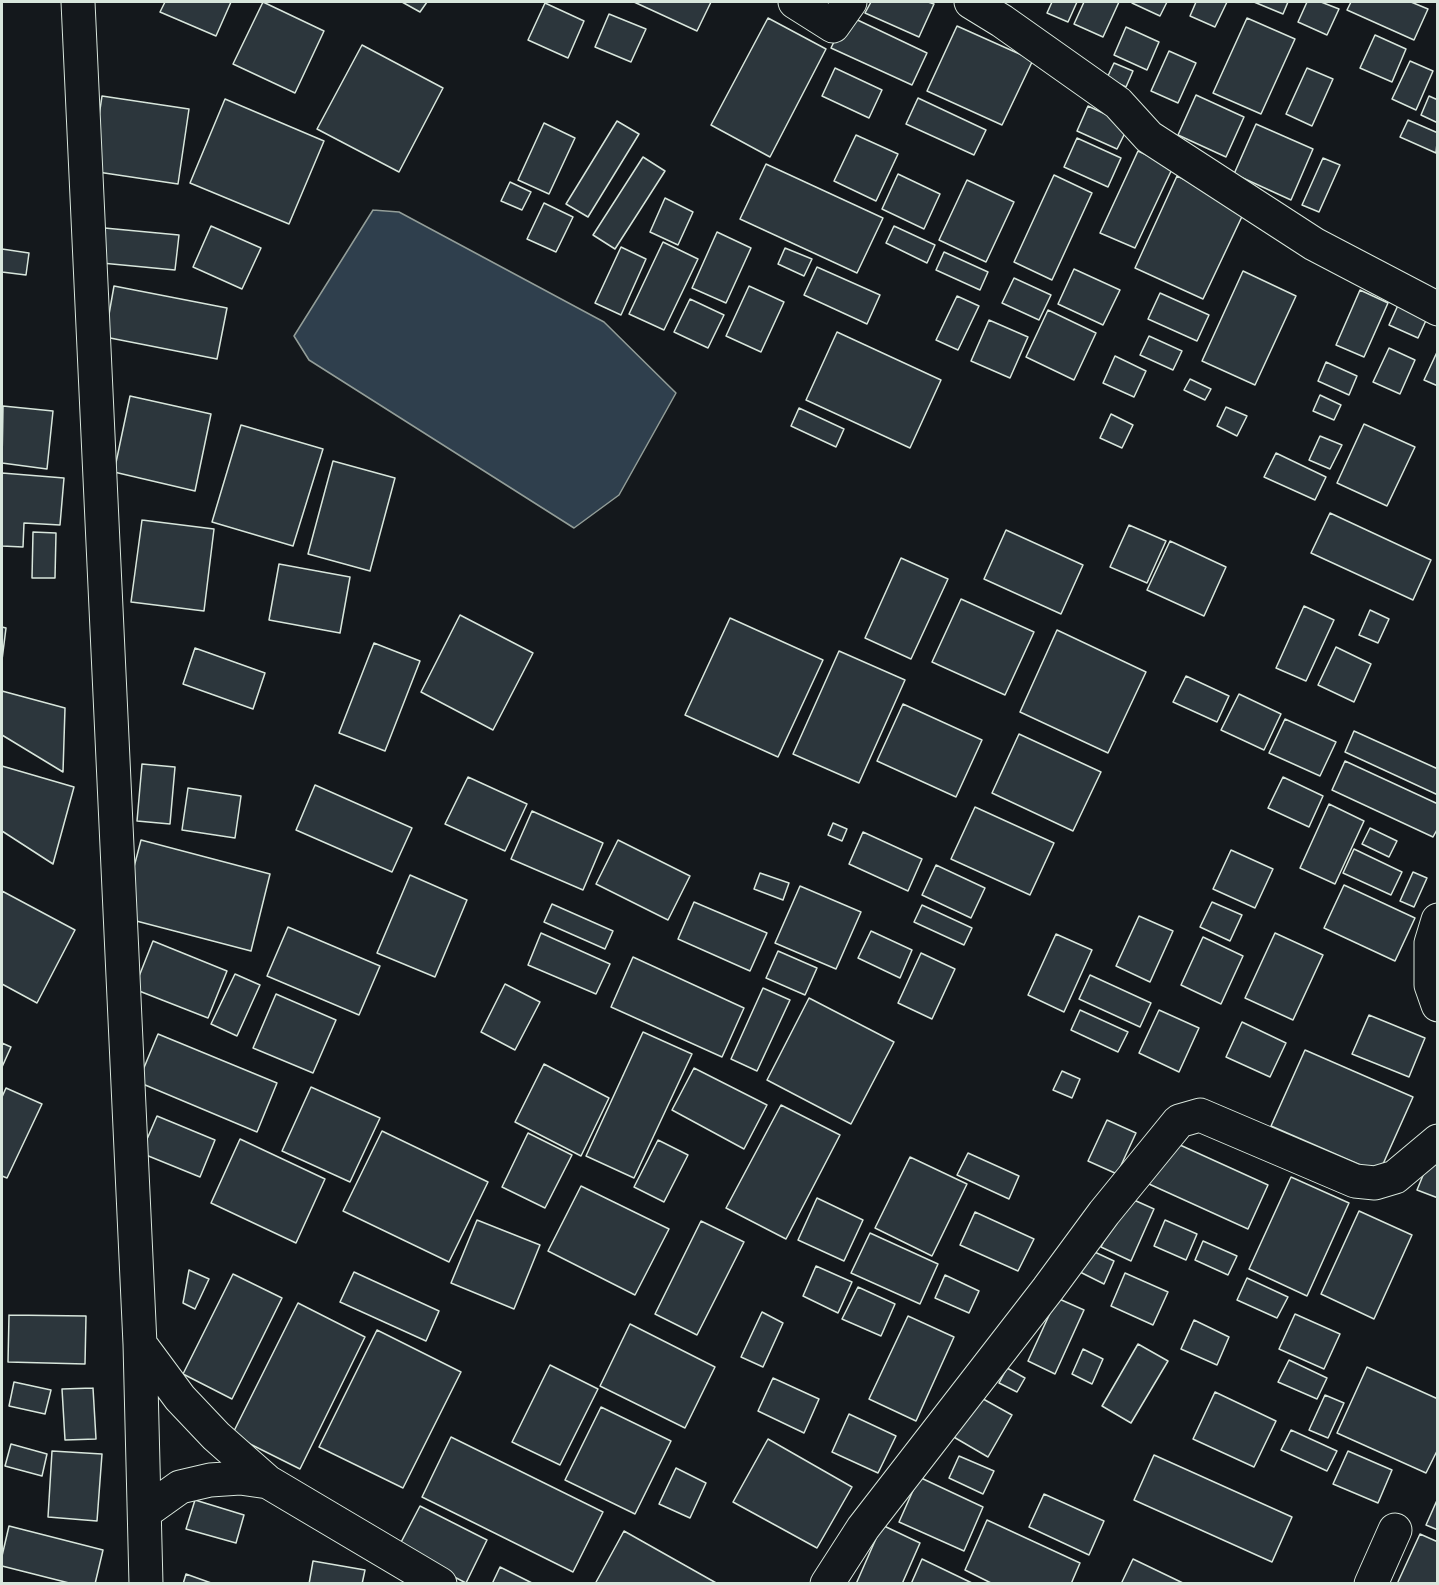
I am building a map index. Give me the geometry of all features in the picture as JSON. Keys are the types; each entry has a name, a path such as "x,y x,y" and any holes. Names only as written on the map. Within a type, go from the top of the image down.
{"street":[{"path":"78,2 140,1344 146,1584"},
{"path":"795,2 833,26 850,2"},
{"path":"971,2 1002,21 1118,103 1149,137 1314,244 1437,309"},
{"path":"1437,920 1431,943 1431,985 1437,1005"},
{"path":"827,1584 863,1528 1104,1213 1179,1121 1200,1115 1355,1181 1375,1183 1395,1177 1435,1145 1437,1140"},
{"path":"140,1344 180,1398 216,1436 268,1482 440,1584"},
{"path":"145,1512 180,1487 210,1480 240,1478 268,1482"},
{"path":"1371,1584 1395,1530"}],"water":[{"path":"373,210 399,212 604,322 676,393 619,495 574,528 309,360 294,336"}],"building":[{"path":"165,2 231,2 216,36 160,12"},
{"path":"263,2 324,31 295,93 233,64"},
{"path":"402,2 427,2 420,12"},
{"path":"634,2 711,2 697,31"},
{"path":"871,2 928,2 934,4 919,37 865,13"},
{"path":"1052,2 1077,2 1068,22 1047,13"},
{"path":"1084,2 1119,2 1103,37 1074,24"},
{"path":"1133,2 1167,2 1160,16"},
{"path":"1196,2 1227,2 1215,27 1190,16"},
{"path":"1254,2 1288,2 1283,14"},
{"path":"1307,2 1321,2 1339,9 1327,35 1298,22"},
{"path":"1351,2 1411,2 1428,9 1414,40 1347,10"},
{"path":"545,3 584,21 568,58 528,40"},
{"path":"609,14 646,29 631,62 595,47"},
{"path":"847,15 927,53 912,85 831,48"},
{"path":"768,18 826,49 770,157 711,125"},
{"path":"1247,18 1295,39 1261,114 1213,93"},
{"path":"957,26 1033,60 1002,125 927,91"},
{"path":"1126,27 1159,42 1147,70 1114,55"},
{"path":"1375,35 1406,49 1392,82 1360,68"},
{"path":"362,45 443,88 399,172 317,129"},
{"path":"1169,51 1196,63 1178,103 1151,91"},
{"path":"1410,61 1433,71 1416,110 1392,99"},
{"path":"1114,63 1133,71 1126,87 1107,78"},
{"path":"835,68 882,90 869,118 822,96"},
{"path":"1307,68 1333,79 1312,126 1286,114"},
{"path":"1196,95 1244,117 1226,157 1178,135"},
{"path":"102,96 189,109 178,184 91,171"},
{"path":"1429,96 1438,100 1438,123 1421,115"},
{"path":"918,98 986,130 974,155 906,124"},
{"path":"225,99 324,141 289,224 190,183"},
{"path":"1088,106 1129,125 1117,149 1077,131"},
{"path":"1408,120 1438,133 1436,153 1400,137"},
{"path":"617,121 639,134 588,217 566,204"},
{"path":"544,123 575,138 549,194 518,180"},
{"path":"1256,124 1313,149 1291,200 1234,174"},
{"path":"856,135 898,154 876,201 834,181"},
{"path":"1077,138 1121,158 1108,187 1064,167"},
{"path":"1138,151 1173,167 1135,248 1100,233"},
{"path":"643,157 665,171 615,249 593,235"},
{"path":"1323,158 1340,165 1319,212 1302,205"},
{"path":"766,164 883,218 857,273 740,219"},
{"path":"898,174 940,194 924,229 882,209"},
{"path":"1054,175 1092,193 1052,280 1014,262"},
{"path":"1177,176 1246,208 1203,299 1135,268"},
{"path":"967,180 1014,202 986,262 939,240"},
{"path":"510,182 531,192 522,210 501,201"},
{"path":"665,198 693,212 678,245 650,232"},
{"path":"544,203 573,217 556,252 527,239"},
{"path":"211,226 261,248 242,289 193,267"},
{"path":"894,226 935,245 927,263 886,243"},
{"path":"94,227 179,235 175,270 91,262"},
{"path":"717,232 751,248 726,303 692,288"},
{"path":"663,242 698,259 664,330 629,314"},
{"path":"621,247 646,259 621,315 595,303"},
{"path":"785,248 812,259 804,276 778,264"},
{"path":"2,249 29,253 26,275 2,272"},
{"path":"944,252 988,272 980,290 936,270"},
{"path":"817,267 880,295 867,324 804,295"},
{"path":"1074,269 1120,290 1103,325 1058,304"},
{"path":"1243,271 1296,296 1255,385 1202,361"},
{"path":"1014,278 1051,295 1039,320 1002,303"},
{"path":"114,286 227,308 217,359 105,337"},
{"path":"749,286 784,302 761,352 726,336"},
{"path":"1360,290 1388,303 1364,357 1336,345"},
{"path":"1160,293 1209,315 1197,341 1148,319"},
{"path":"957,296 979,306 958,350 936,340"},
{"path":"690,299 724,315 708,348 674,332"},
{"path":"1399,303 1428,316 1418,338 1389,325"},
{"path":"1048,310 1096,333 1074,380 1026,357"},
{"path":"989,320 1028,337 1010,378 971,361"},
{"path":"837,332 941,380 910,448 806,400"},
{"path":"1149,336 1182,351 1173,370 1140,355"},
{"path":"1389,348 1415,360 1400,394 1373,382"},
{"path":"1438,350 1438,386 1424,380"},
{"path":"1115,356 1146,371 1134,397 1103,383"},
{"path":"1326,362 1357,376 1349,395 1318,381"},
{"path":"1190,379 1211,389 1205,400 1184,390"},
{"path":"1320,395 1341,405 1334,420 1313,411"},
{"path":"130,396 211,414 195,491 114,472"},
{"path":"3,406 53,411 47,469 2,463"},
{"path":"1226,407 1247,416 1237,436 1217,426"},
{"path":"799,408 844,429 836,447 791,426"},
{"path":"1111,414 1133,425 1122,448 1100,438"},
{"path":"1364,424 1415,447 1387,506 1337,483"},
{"path":"241,425 323,449 293,546 212,522"},
{"path":"1320,436 1342,445 1330,469 1309,460"},
{"path":"1276,453 1326,477 1315,500 1264,477"},
{"path":"333,461 395,478 370,571 308,554"},
{"path":"2,473 64,478 60,525 24,523 23,547 2,546"},
{"path":"1330,513 1431,560 1413,600 1311,553"},
{"path":"142,520 214,529 204,611 131,602"},
{"path":"1129,525 1166,541 1147,583 1110,567"},
{"path":"1006,530 1083,565 1061,614 984,579"},
{"path":"33,532 56,533 55,578 32,578"},
{"path":"1170,541 1226,567 1204,616 1147,590"},
{"path":"901,558 948,579 911,659 865,638"},
{"path":"279,564 350,577 340,633 269,620"},
{"path":"961,599 1034,632 1005,695 932,662"},
{"path":"1304,606 1334,620 1306,681 1276,668"},
{"path":"1370,610 1389,619 1378,643 1359,635"},
{"path":"460,615 533,653 493,730 421,692"},
{"path":"730,618 823,660 778,757 685,715"},
{"path":"2,627 6,628 2,660"},
{"path":"1057,630 1146,672 1108,753 1020,712"},
{"path":"374,643 420,661 385,751 339,733"},
{"path":"1336,647 1371,664 1354,702 1318,685"},
{"path":"195,648 265,673 253,709 183,684"},
{"path":"839,651 905,680 859,783 793,754"},
{"path":"1186,676 1229,696 1217,722 1173,702"},
{"path":"2,691 65,708 63,772 2,735"},
{"path":"1239,694 1281,714 1264,750 1221,730"},
{"path":"903,704 982,740 956,797 877,761"},
{"path":"1285,719 1336,742 1320,776 1269,753"},
{"path":"1354,731 1438,769 1438,795 1345,752"},
{"path":"1019,734 1101,772 1073,831 992,793"},
{"path":"1345,761 1438,804 1438,828 1433,837 1332,790"},
{"path":"142,764 175,767 170,824 137,821"},
{"path":"2,766 74,787 53,864 2,831"},
{"path":"468,777 527,804 505,851 445,824"},
{"path":"1283,777 1323,796 1309,827 1268,808"},
{"path":"315,785 412,828 392,872 296,830"},
{"path":"188,788 241,796 235,838 182,830"},
{"path":"1329,804 1364,821 1335,884 1300,868"},
{"path":"975,807 1054,843 1030,895 951,859"},
{"path":"532,811 603,843 583,890 511,859"},
{"path":"833,823 847,829 842,841 828,835"},
{"path":"1370,828 1397,841 1389,857 1362,844"},
{"path":"863,832 922,859 908,891 849,864"},
{"path":"141,840 270,874 251,951 121,917"},
{"path":"618,840 690,876 668,920 596,884"},
{"path":"1354,849 1402,872 1391,895 1343,873"},
{"path":"1231,850 1273,869 1255,908 1213,889"},
{"path":"936,865 985,888 971,918 922,895"},
{"path":"1413,872 1427,878 1414,907 1400,901"},
{"path":"760,873 789,883 783,900 754,889"},
{"path":"410,875 467,900 435,977 377,953"},
{"path":"1344,885 1415,918 1395,961 1324,928"},
{"path":"800,886 861,912 836,969 775,943"},
{"path":"2,891 75,930 37,1003 2,984"},
{"path":"694,902 767,933 750,971 678,939"},
{"path":"1212,902 1242,915 1230,941 1200,927"},
{"path":"552,904 613,931 605,949 544,922"},
{"path":"922,905 972,928 964,945 914,922"},
{"path":"1139,916 1173,931 1150,982 1116,966"},
{"path":"288,927 380,966 359,1015 267,976"},
{"path":"871,931 912,950 900,978 858,958"},
{"path":"541,933 610,964 596,994 528,965"},
{"path":"1275,933 1323,955 1293,1020 1245,998"},
{"path":"1056,934 1092,950 1064,1012 1028,995"},
{"path":"1203,937 1243,956 1221,1004 1181,985"},
{"path":"153,941 227,971 208,1018 134,989"},
{"path":"778,951 817,968 805,995 766,978"},
{"path":"921,953 955,969 932,1019 898,1003"},
{"path":"633,957 744,1008 722,1057 611,1007"},
{"path":"235,974 260,985 237,1036 211,1024"},
{"path":"1090,975 1151,1003 1140,1027 1079,999"},
{"path":"505,984 540,1002 515,1050 481,1032"},
{"path":"763,988 790,1000 757,1071 731,1059"},
{"path":"276,994 336,1020 313,1073 253,1048"},
{"path":"809,998 894,1042 851,1124 767,1080"},
{"path":"1080,1010 1128,1032 1118,1052 1071,1030"},
{"path":"1159,1010 1199,1028 1179,1072 1139,1053"},
{"path":"1369,1015 1425,1038 1409,1077 1352,1054"},
{"path":"1242,1022 1286,1043 1270,1077 1226,1057"},
{"path":"643,1032 692,1054 634,1178 586,1156"},
{"path":"158,1034 277,1083 257,1132 138,1082"},
{"path":"2,1043 11,1047 2,1067"},
{"path":"1305,1050 1413,1097 1379,1173 1271,1126"},
{"path":"544,1064 609,1098 581,1156 515,1122"},
{"path":"694,1068 767,1105 744,1149 672,1110"},
{"path":"1062,1071 1080,1079 1072,1098 1053,1090"},
{"path":"311,1087 380,1118 350,1182 282,1151"},
{"path":"6,1088 42,1104 7,1178 2,1176 2,1097"},
{"path":"781,1105 840,1135 786,1239 726,1208"},
{"path":"157,1116 215,1140 200,1177 141,1153"},
{"path":"1107,1120 1136,1133 1117,1174 1088,1161"},
{"path":"382,1131 488,1182 449,1262 343,1211"},
{"path":"528,1133 572,1155 545,1208 502,1187"},
{"path":"240,1139 325,1179 296,1243 211,1203"},
{"path":"658,1140 688,1155 664,1202 634,1187"},
{"path":"1169,1140 1268,1185 1248,1229 1149,1184"},
{"path":"1433,1151 1438,1153 1438,1198 1417,1190"},
{"path":"968,1153 1019,1176 1009,1199 957,1175"},
{"path":"910,1157 967,1184 932,1256 875,1228"},
{"path":"1291,1177 1349,1203 1307,1296 1249,1269"},
{"path":"581,1186 669,1229 635,1295 548,1251"},
{"path":"1125,1196 1154,1209 1131,1261 1101,1247"},
{"path":"817,1198 863,1220 844,1261 798,1240"},
{"path":"1359,1211 1412,1235 1374,1319 1321,1294"},
{"path":"975,1212 1034,1239 1018,1271 960,1245"},
{"path":"477,1220 540,1245 514,1309 451,1283"},
{"path":"1165,1220 1197,1234 1186,1260 1154,1246"},
{"path":"701,1221 744,1242 697,1335 655,1314"},
{"path":"870,1233 938,1264 920,1304 851,1273"},
{"path":"1203,1241 1237,1256 1228,1275 1195,1260"},
{"path":"1086,1248 1114,1261 1104,1284 1076,1270"},
{"path":"816,1266 852,1282 838,1313 803,1296"},
{"path":"189,1270 209,1279 195,1309 183,1303"},
{"path":"354,1272 439,1311 426,1341 340,1302"},
{"path":"1125,1273 1168,1292 1153,1325 1111,1306"},
{"path":"233,1274 282,1298 232,1399 183,1374"},
{"path":"945,1275 979,1291 969,1313 935,1298"},
{"path":"1247,1278 1288,1297 1277,1318 1237,1300"},
{"path":"858,1287 895,1304 881,1336 842,1319"},
{"path":"1057,1298 1084,1310 1055,1374 1028,1361"},
{"path":"298,1303 365,1337 300,1469 232,1435"},
{"path":"762,1312 783,1323 763,1367 741,1357"},
{"path":"1295,1314 1340,1334 1324,1369 1279,1349"},
{"path":"9,1315 86,1316 85,1364 8,1362"},
{"path":"908,1316 954,1337 916,1421 869,1399"},
{"path":"1194,1320 1229,1337 1217,1365 1181,1349"},
{"path":"630,1324 715,1367 685,1428 600,1386"},
{"path":"377,1330 461,1372 403,1488 319,1447"},
{"path":"1138,1344 1168,1361 1131,1423 1102,1406"},
{"path":"1083,1349 1103,1359 1092,1384 1072,1374"},
{"path":"1289,1360 1327,1378 1317,1399 1278,1382"},
{"path":"550,1365 598,1389 560,1465 512,1442"},
{"path":"1367,1367 1438,1399 1438,1449 1426,1473 1337,1433"},
{"path":"1007,1368 1025,1378 1017,1392 999,1383"},
{"path":"773,1378 819,1399 804,1433 758,1411"},
{"path":"14,1382 51,1390 45,1414 9,1406"},
{"path":"93,1388 96,1439 65,1440 62,1389"},
{"path":"1215,1392 1276,1421 1254,1467 1193,1439"},
{"path":"976,1395 1012,1415 988,1457 952,1436"},
{"path":"1325,1395 1344,1403 1328,1438 1309,1430"},
{"path":"601,1407 671,1441 635,1514 565,1480"},
{"path":"849,1414 896,1436 878,1473 832,1452"},
{"path":"1291,1430 1337,1451 1327,1471 1281,1450"},
{"path":"451,1437 603,1512 573,1572 422,1497"},
{"path":"768,1439 852,1487 817,1548 733,1502"},
{"path":"11,1444 47,1454 42,1476 5,1466"},
{"path":"52,1451 102,1454 97,1521 48,1517"},
{"path":"1348,1451 1392,1470 1378,1503 1333,1484"},
{"path":"1154,1455 1292,1517 1272,1562 1134,1500"},
{"path":"959,1456 994,1471 983,1494 949,1478"},
{"path":"676,1468 706,1483 690,1518 659,1504"},
{"path":"919,1477 983,1507 964,1551 899,1522"},
{"path":"1044,1494 1104,1521 1089,1555 1029,1527"},
{"path":"1438,1498 1438,1530 1426,1525"},
{"path":"195,1500 244,1515 236,1543 186,1529"},
{"path":"420,1506 487,1540 466,1583 398,1548"},
{"path":"987,1520 1080,1563 1071,1584 993,1584 965,1570"},
{"path":"882,1525 920,1543 902,1584 856,1584"},
{"path":"9,1526 103,1550 95,1584 73,1584 2,1566"},
{"path":"624,1531 718,1584 595,1584"},
{"path":"1420,1534 1438,1542 1438,1584 1397,1584"},
{"path":"922,1559 974,1584 911,1584"},
{"path":"1133,1559 1185,1584 1121,1584"},
{"path":"313,1561 365,1570 362,1584 309,1584"},
{"path":"500,1567 534,1584 492,1584"},
{"path":"186,1574 214,1584 183,1584"}]}
